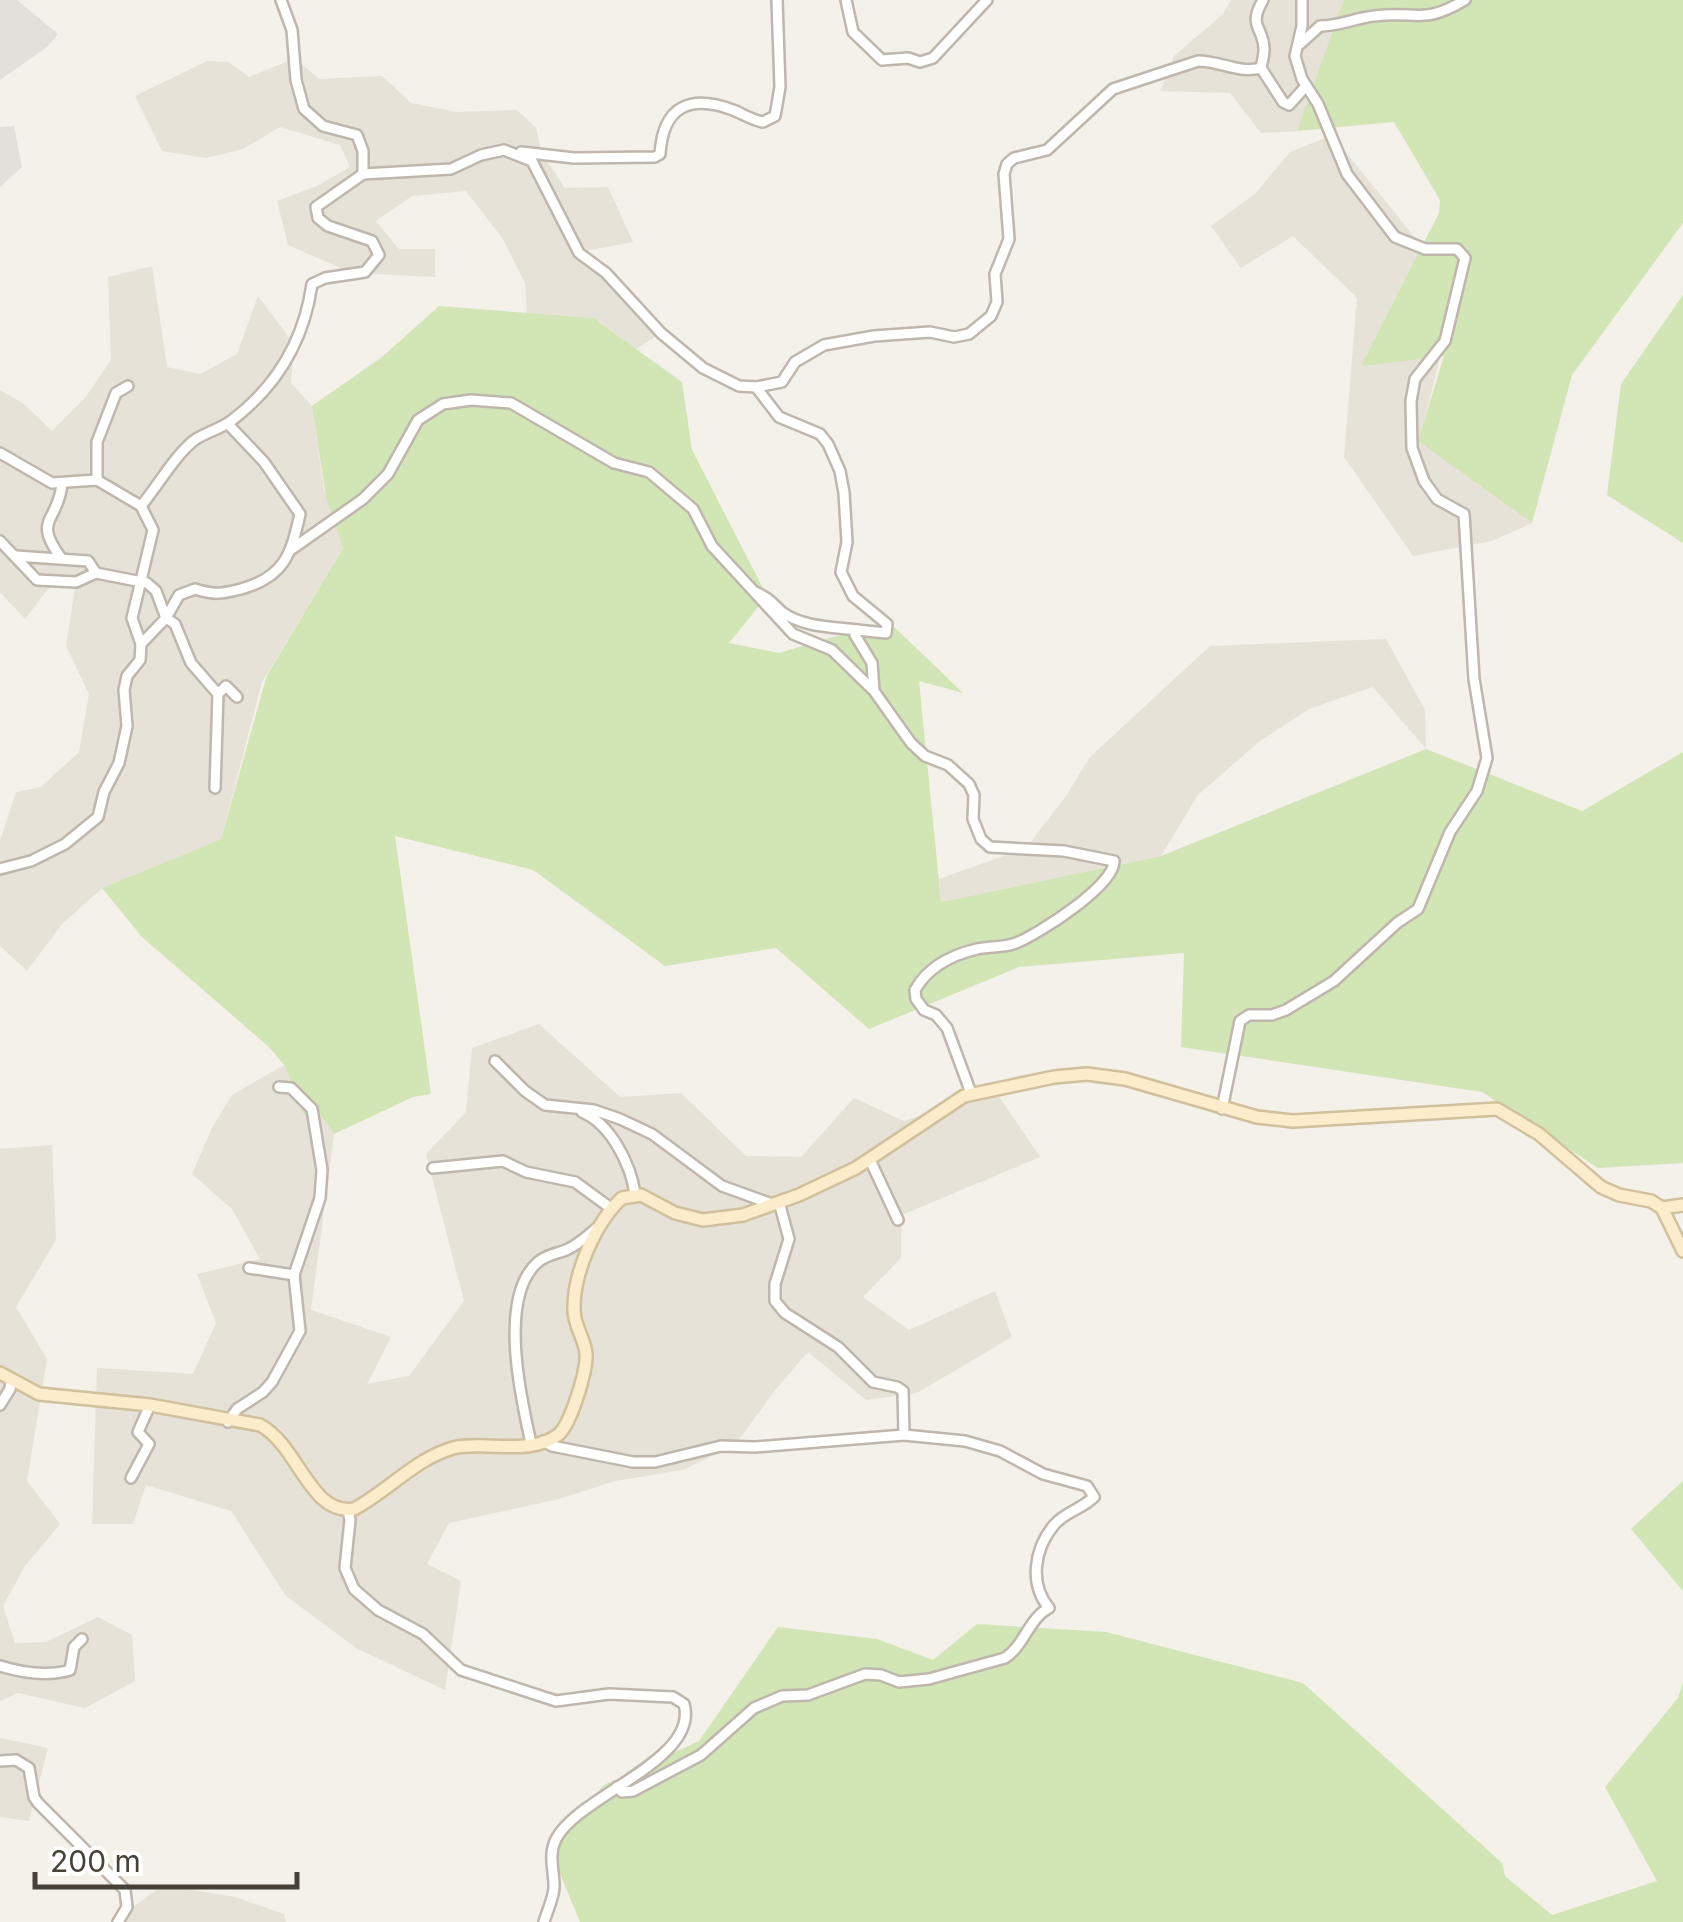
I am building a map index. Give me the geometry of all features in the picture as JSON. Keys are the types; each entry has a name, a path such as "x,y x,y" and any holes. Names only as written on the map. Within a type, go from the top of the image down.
{"street":[{"path":"281,0 292,30 296,80 304,109 323,126 356,135 363,151 363,174"},
{"path":"141,506 194,440 228,424 268,390 287,362 308,312 312,284 365,272 379,254 372,241 328,226 318,218 316,207 363,174 451,170 481,155 504,150 574,158 655,157 660,154 666,124 684,105 717,104 763,122 776,116 780,87 778,0"},
{"path":"846,0 854,32 882,60 908,58 920,62 933,58 986,0"},
{"path":"1263,0 1255,14 1255,27 1264,45 1261,68 1289,105 1306,86"},
{"path":"1222,1109 1240,1021 1249,1015 1286,1010 1334,981 1396,923 1418,908 1444,844 1477,792 1487,758 1474,680 1464,514 1437,499 1424,481 1412,448 1415,379 1445,341 1465,258 1457,249 1424,249 1388,231 1347,174 1306,86 1296,50 1302,0"},
{"path":"1303,14 1320,26 1341,26 1371,16 1423,18 1441,14 1466,0"},
{"path":"1296,50 1320,26"},
{"path":"504,150 532,161 579,253 606,273 661,333 703,368 739,386 756,387 782,382 795,362 824,345 892,334 969,334 991,316 997,302 995,274 1009,239 1004,174 1007,164 1014,158 1047,150 1113,88 1198,61 1246,72 1261,68"},
{"path":"98,480 97,442 116,393 128,386"},
{"path":"752,592 770,598 784,613 808,624 886,633 888,629 882,619 853,596 841,572 847,542 844,493 835,458 820,434 778,417 756,387"},
{"path":"141,644 166,618 179,595 196,588 216,596 267,582 292,549 363,499 388,474 418,420 444,404 472,400 510,403 614,463 649,472 693,509 712,546 793,634 832,650 874,691 911,743 926,756 948,765 969,784 974,795 976,830 990,847 1064,851 1114,861 1110,877 1098,888 1017,943 975,950 925,972 915,990 916,999 948,1028 971,1093"},
{"path":"228,424 264,462 300,514 292,549"},
{"path":"0,453 52,482 98,480 141,506 153,530 132,618 141,644 140,660 126,676 127,726 119,763 104,792 98,817 65,844 30,861 0,869"},
{"path":"62,484 60,501 46,524 46,533 62,558"},
{"path":"0,541 37,580 76,582 96,572 140,580 156,591 166,618 174,624 200,676 218,694"},
{"path":"16,556 88,561 96,572"},
{"path":"857,630 854,639 872,663 874,691"},
{"path":"215,788 218,694 226,686 236,696"},
{"path":"495,1061 540,1102 607,1113 652,1134 722,1186 775,1203"},
{"path":"3,1401 6,1376 27,1390 58,1397 150,1405 260,1426 292,1453 318,1496 332,1506 348,1510 447,1450 537,1442 557,1435 565,1426 585,1368 586,1352 574,1306 586,1256 622,1198 635,1194 684,1216 703,1220 734,1217 826,1183 870,1160 945,1106 971,1093 1054,1076 1100,1074 1257,1117 1306,1121 1497,1109 1540,1134 1602,1187 1662,1208 1683,1251"},
{"path":"228,1422 237,1408 272,1382 300,1331 294,1275 318,1206 322,1170 312,1109 291,1088 279,1087"},
{"path":"572,1108 594,1118 613,1139 632,1172 635,1194"},
{"path":"432,1168 502,1160 526,1172 575,1182 612,1209"},
{"path":"870,1160 898,1220"},
{"path":"775,1203 789,1239 775,1284 774,1302 785,1314 838,1347 873,1382 903,1391 904,1435"},
{"path":"1662,1208 1683,1205"},
{"path":"537,1442 516,1365 514,1327 528,1277 541,1260 574,1246 602,1225"},
{"path":"248,1268 294,1275"},
{"path":"3,1401 27,1390"},
{"path":"131,1478 149,1444 138,1432 150,1405"},
{"path":"537,1442 632,1462 655,1462 721,1446 755,1447 904,1435 965,1441 1000,1451 1042,1474 1087,1486 1094,1498 1054,1524 1044,1542 1035,1579 1049,1608 1006,1658 930,1679 900,1682 865,1674 808,1694 782,1696 754,1708 701,1755 633,1791 622,1792 617,1787"},
{"path":"348,1510 345,1568 354,1589 378,1610 422,1634 461,1670 556,1701 609,1694 673,1697 684,1704 686,1713 674,1743 594,1801 556,1838 551,1866 555,1888 544,1922"},
{"path":"0,1666 45,1674 70,1670 74,1647 82,1639"},
{"path":"0,1761 16,1760 29,1768 38,1803 124,1890 127,1907 118,1922"}],"shaded area":[{"path":"0,0 17,0 58,34 47,47 0,80"},
{"path":"1231,0 1404,0 1354,104 1297,131 1261,133 1230,93 1160,91 1174,56 1223,14"},
{"path":"295,58 319,79 382,76 411,103 457,112 517,110 536,128 542,154 565,188 608,187 633,242 580,252 661,333 628,354 593,318 527,313 525,283 503,239 466,191 412,196 376,221 399,249 435,249 435,277 352,273 288,245 277,201 317,186 350,167 340,145 280,127 243,149 206,158 162,151 135,96 207,61 229,62 249,77"},
{"path":"14,126 22,167 0,187 0,127"},
{"path":"1332,135 1424,249 1463,266 1419,441 1532,523 1492,541 1413,556 1344,457 1357,298 1293,236 1241,268 1211,226 1256,193 1290,152"},
{"path":"152,266 167,367 200,374 237,354 258,296 294,344 291,383 312,406 324,490 343,548 262,682 221,839 102,888 62,924 27,971 0,946 0,841 16,792 41,787 79,752 89,694 66,646 76,582 53,583 25,619 0,592 0,390 24,404 52,431 85,398 111,360 108,277"},
{"path":"1386,639 1425,710 1426,749 1373,687 1309,709 1260,741 1198,795 1161,856 941,902 939,879 1026,848 1090,757 1210,646"},
{"path":"539,1024 620,1097 681,1093 746,1156 801,1157 854,1098 904,1121 996,1092 1040,1157 902,1215 901,1258 863,1297 909,1330 995,1291 1012,1337 917,1393 866,1400 808,1352 735,1445 683,1470 615,1481 559,1499 449,1523 427,1564 461,1581 445,1690 356,1648 286,1596 231,1511 146,1485 133,1524 92,1524 97,1368 193,1374 216,1323 197,1274 260,1259 232,1209 192,1174 232,1095 284,1065 334,1134 311,1310 391,1337 367,1384 409,1376 464,1301 426,1154 466,1112 472,1048"},
{"path":"52,1145 56,1240 16,1307 47,1359 27,1481 60,1524 25,1566 3,1606 15,1643 46,1642 98,1617 132,1635 135,1681 85,1708 18,1693 0,1701 0,1149"},
{"path":"0,1738 48,1748 29,1821 0,1817"},
{"path":"163,1885 235,1897 284,1914 286,1922 113,1922"}],"green space":[{"path":"1344,0 1683,0 1683,223 1572,375 1532,523 1418,441 1444,356 1361,366 1439,213 1440,200 1394,122 1297,131"},
{"path":"1683,295 1683,543 1607,495 1621,384"},
{"path":"439,306 593,318 682,382 692,450 767,596 729,643 779,653 888,621 963,693 919,681 941,902 1161,856 1426,749 1582,811 1683,752 1683,1163 1598,1168 1482,1092 1181,1047 1184,953 1019,967 869,1029 776,948 665,966 533,870 395,836 431,1094 413,1097 334,1134 319,1113 304,1115 285,1066 269,1047 142,937 102,888 221,839 267,675 343,548 326,497 312,406 382,357"},
{"path":"1683,1481 1683,1591 1631,1529"},
{"path":"977,1624 1106,1632 1303,1683 1502,1863 1505,1876 1552,1915 1657,1881 1605,1787 1678,1698 1683,1682 1683,1922 580,1922 549,1847 604,1785 699,1741 778,1627 877,1639 933,1660"}]}
